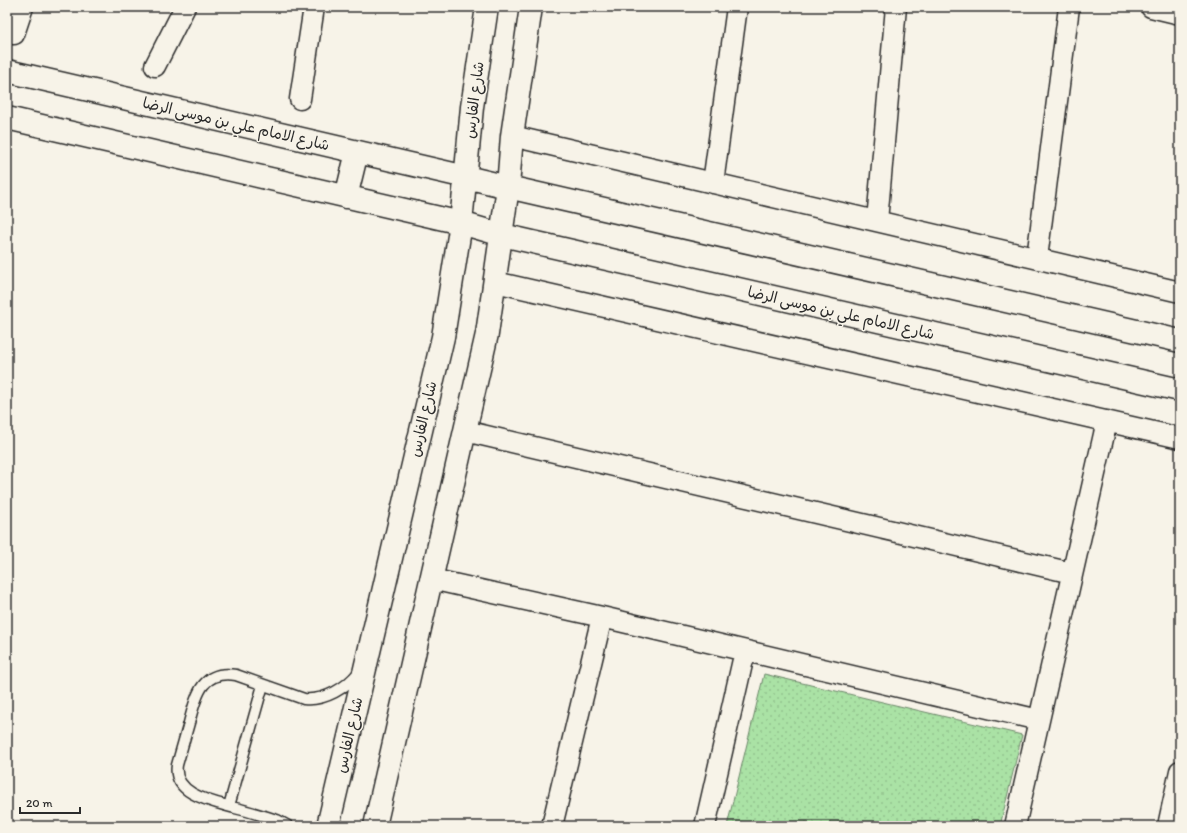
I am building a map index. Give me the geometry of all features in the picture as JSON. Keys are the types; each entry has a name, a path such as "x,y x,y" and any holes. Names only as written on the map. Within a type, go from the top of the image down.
{"main road":[{"name":"شارع الفارس","path":"328,826 443,337 461,223 472,107 487,7"},
{"path":"375,826 487,334 502,235 512,136 531,7"},
{"name":"شارع الامام علي بن موسى الرضا","path":"7,71 508,187"},
{"path":"7,118 461,223"},
{"path":"346,197 357,152"},
{"path":"508,187 1180,340"},
{"name":"شارع الامام علي بن موسى الرضا","path":"461,223 502,235 1180,390"}],"street":[{"path":"14,34 23,7"},
{"path":"155,66 185,7"},
{"path":"300,99 314,7"},
{"path":"713,183 736,7"},
{"path":"877,221 896,7"},
{"path":"1037,258 1069,7"},
{"path":"1151,7 1180,14"},
{"path":"512,136 1180,292"},
{"path":"495,282 1180,438"},
{"path":"1015,826 1107,421"},
{"path":"465,430 1072,573"},
{"path":"431,580 602,617 1039,720"},
{"path":"552,826 602,617"},
{"path":"705,826 745,651"},
{"path":"1168,826 1180,771"}],"lane":[{"path":"288,826 277,820 198,797 183,786 177,778 177,765 194,702 202,686 213,677 227,674 304,699 314,699 343,688 366,664"},
{"path":"229,806 264,685"}],"green space":[{"path":"764,674 1022,735 1000,826 727,826"}]}
